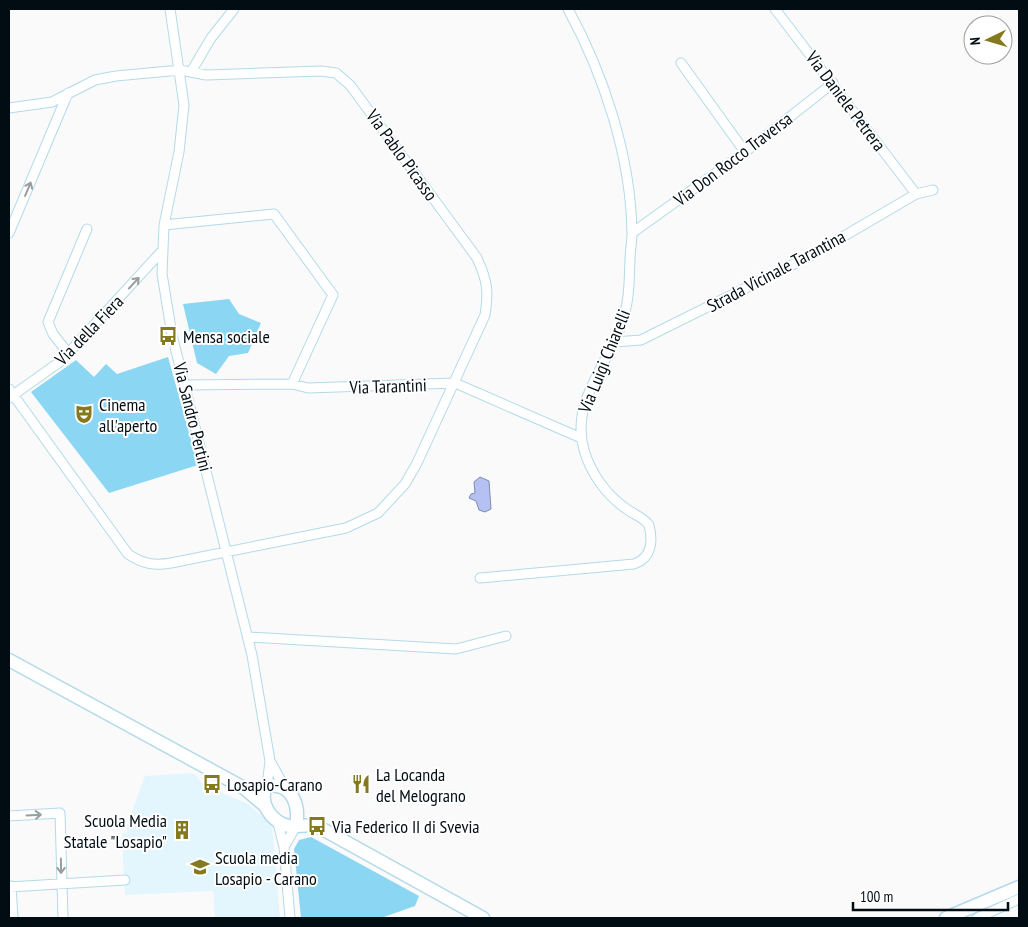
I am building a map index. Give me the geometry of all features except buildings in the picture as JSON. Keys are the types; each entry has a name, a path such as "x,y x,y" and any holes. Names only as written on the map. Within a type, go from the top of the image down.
{"main road":[{"path":"9,660 244,788 264,805 278,822 296,826 312,825"},
{"path":"244,788 266,788 276,785 285,788 312,825 483,918"},
{"path":"264,805 266,788"},
{"path":"296,803 296,826"},
{"path":"946,918 1019,887"}],"street":[{"name":"Via Sandro Pertini","path":"170,9 180,70 183,123 164,225 161,252 168,315 248,637 270,761"},
{"path":"191,72 211,38 234,9"},
{"name":"Via Luigi Chiarelli","path":"480,578 634,564 647,556 651,539 649,525 616,500 599,482 584,451 581,438 580,424 586,395 615,342 626,312 632,234 625,170 613,118 597,68 568,9"},
{"name":"Via Daniele Petrera","path":"775,9 834,83 916,194"},
{"path":"681,63 746,152"},
{"name":"Via Pablo Picasso","path":"9,108 41,105 95,80 180,70 206,75 330,71 340,75 350,85 477,258 485,276 488,294 485,315 430,438 405,484 378,513 346,528 155,565 139,562 128,554 10,394"},
{"name":"Via Don Rocco Traversa","path":"632,234 746,152 834,83"},
{"path":"9,234 68,93"},
{"name":"Strada Vicinale Tarantina","path":"615,342 641,340 810,256 916,194 933,190"},
{"path":"164,225 274,214 333,295 292,384"},
{"path":"68,353 53,334 48,322 86,229"},
{"name":"Via della Fiera","path":"10,394 61,361 161,252"},
{"name":"Via Tarantini","path":"184,385 292,384 308,388 454,384 581,438"},
{"path":"248,637 456,649 506,636"},
{"path":"266,788 270,761"},
{"path":"270,761 285,788"},
{"path":"9,816 60,813 63,918"},
{"path":"278,822 284,847 290,918"},
{"path":"284,847 296,826"},
{"path":"12,918 10,886 125,880"},
{"path":"977,918 1019,899"}],"shaded area":[{"path":"229,299 239,314 261,323 248,353 229,356 216,374 197,363 183,304"},
{"path":"168,357 198,465 109,493 31,392 76,360 94,377 106,364 117,374"},
{"path":"480,477 489,481 491,509 485,512 479,510 476,501 469,498 471,494 475,493 474,482"},
{"name":"Scuola media Losapio - Carano","path":"191,773 196,775 202,784 248,804 272,825 280,918 215,918 213,891 125,895 122,833 127,833 127,825 145,776"},
{"path":"311,837 419,896 415,906 381,918 301,918 294,849 299,840"}],"place":[{"name":"Mensa sociale","path":"168,336"},
{"name":"Cinema all'aperto","path":"84,414"},
{"name":"Losapio-Carano","path":"212,784"},
{"name":"La Locanda del Melograno","path":"361,784"},
{"name":"Via Federico II di Svevia","path":"317,826"},
{"name":"Scuola Media Statale \"Losapio\"","path":"182,830"},
{"name":"Scuola media Losapio - Carano","path":"200,867"}]}
